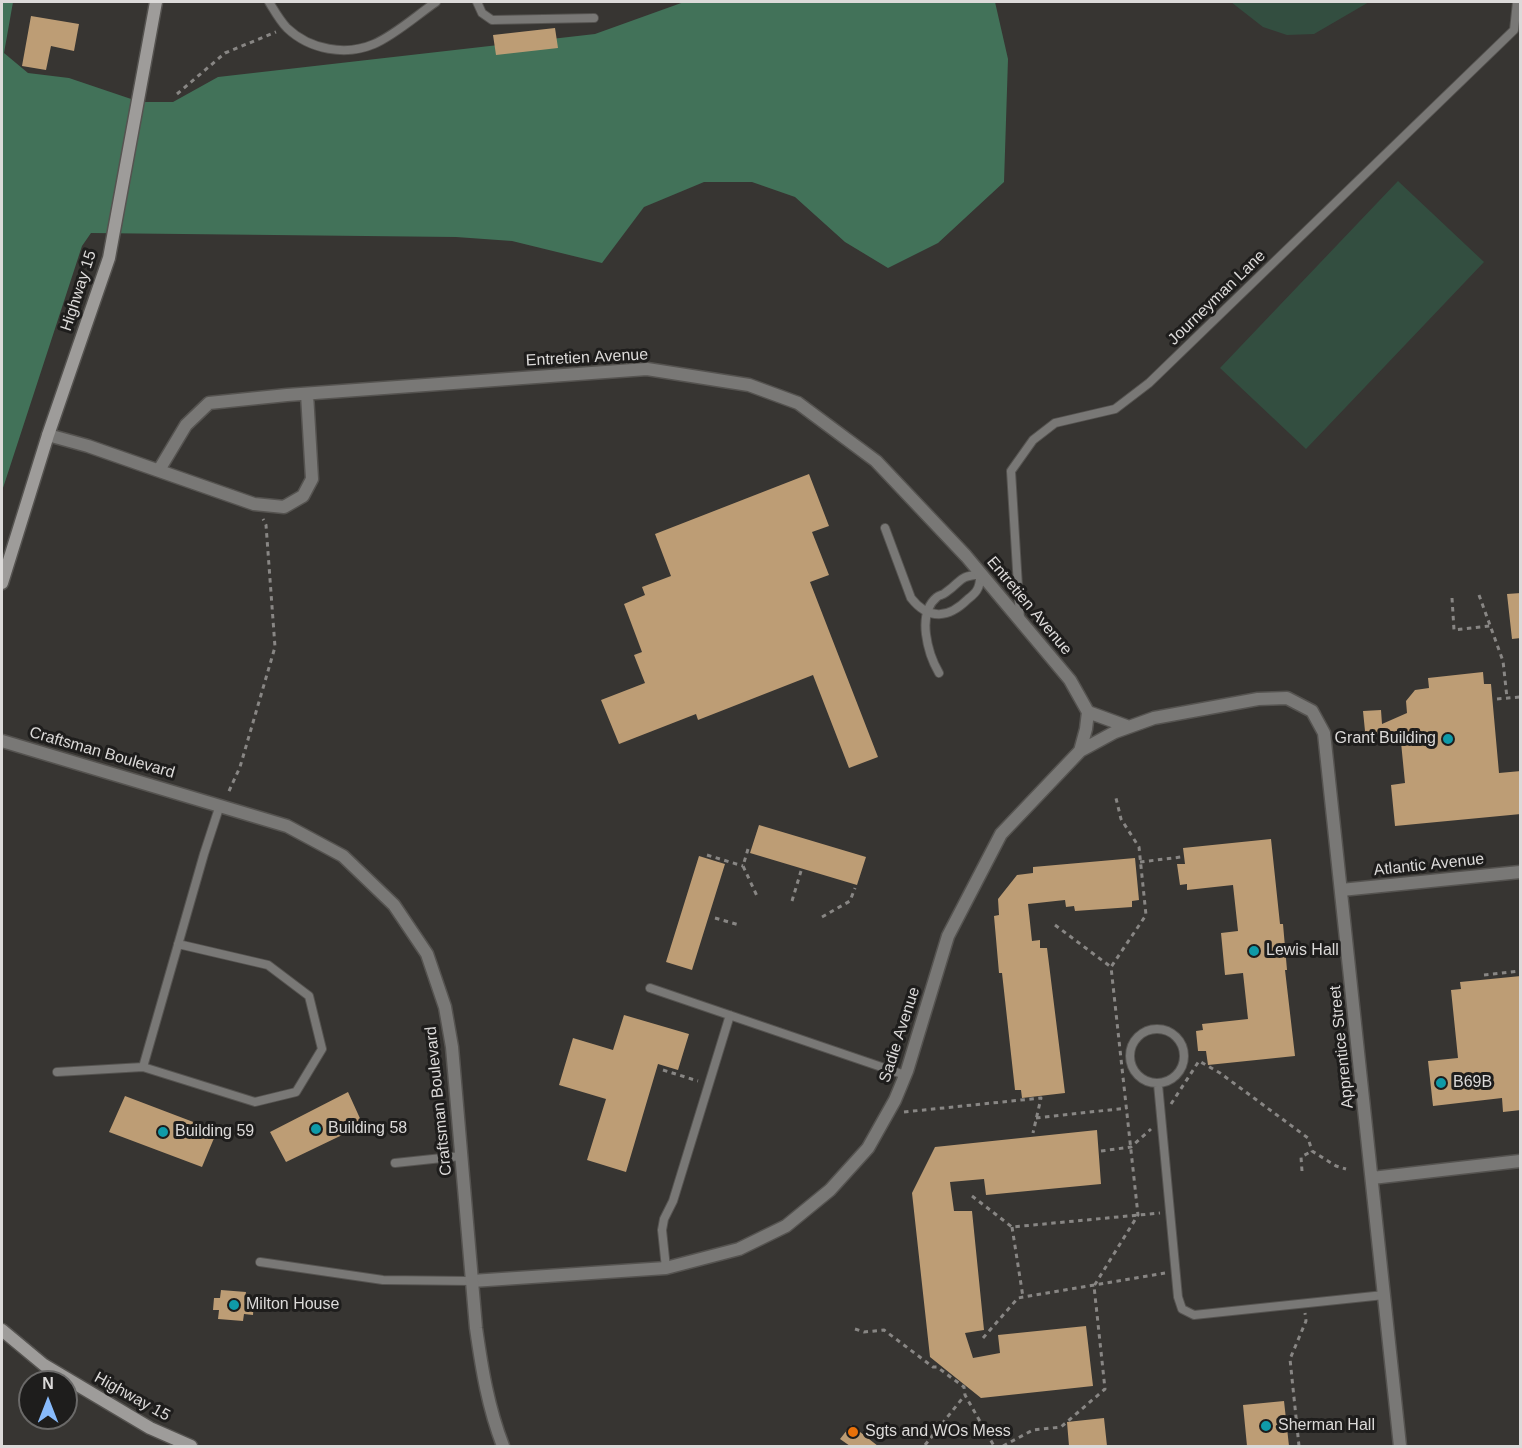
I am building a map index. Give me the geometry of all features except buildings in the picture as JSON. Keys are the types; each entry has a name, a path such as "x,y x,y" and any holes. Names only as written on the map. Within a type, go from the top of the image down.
{"main road":[{"name":"Highway 15","path":"2,583 48,435 109,258 156,2"},
{"name":"Highway 15","path":"2,1330 44,1365 150,1428 191,1446"}],"street":[{"name":"Entretien Avenue","path":"159,470 186,425 209,403 647,369 748,384 798,403 876,461 981,574 1020,620 1070,680 1088,712"},
{"path":"48,435 88,446 254,504 284,507 303,496 312,479 307,394"},
{"name":"Apprentice Street","path":"1080,751 1115,732 1154,718 1258,699 1287,698 1312,711 1324,733 1400,1446"},
{"path":"1080,751 1088,712 1129,727"},
{"name":"Craftsman Boulevard","path":"2,741 287,826 342,856 394,905 427,954 445,1007 452,1047 482,1373 491,1413 503,1446"},
{"name":"Sadie Avenue","path":"472,1281 666,1268 739,1249 786,1226 837,1182 868,1148 887,1114 905,1075 948,936 1001,834 1080,751"},
{"name":"Atlantic Avenue","path":"1341,890 1521,872"},
{"path":"1372,1178 1521,1161"}],"lane":[{"path":"269,2 286,27 298,37 318,46 341,51 357,50 377,43 436,2"},
{"path":"477,2 482,13 492,20 594,18"},
{"name":"Journeyman Lane","path":"1020,620 1011,471 1033,440 1055,423 1115,410 1149,383 1514,30 1517,2"},
{"path":"885,528 911,598 927,612 943,615 959,608 977,590 981,574 963,576 945,593 936,598 927,612 927,646 939,673"},
{"path":"143,1067 220,805"},
{"path":"57,1072 143,1067 255,1101 296,1092 322,1049 309,996 268,965 178,944"},
{"path":"650,988 905,1075"},
{"path":"666,1268 662,1230 664,1219 673,1201 730,1015"},
{"path":"1152,1029 1164,1029 1174,1034 1185,1054 1178,1075 1158,1084 1141,1079 1134,1073 1130,1065 1129,1053 1133,1042 1141,1033 1152,1029"},
{"path":"1158,1084 1175,1271 1182,1309 1194,1315 1384,1295"},
{"path":"395,1164 461,1156"},
{"path":"260,1262 383,1280 472,1281"}],"path":[{"path":"177,94 225,53 286,27"},
{"path":"229,791 240,767 275,647 266,525 254,504"},
{"path":"1479,595 1503,661 1507,698"},
{"path":"1452,598 1454,630 1490,626"},
{"path":"1497,699 1521,697"},
{"path":"1003,1446 1033,1430 1061,1427 1105,1389 1094,1286 1138,1215 1111,968 1146,915 1140,879 1139,847 1121,819 1115,794"},
{"path":"748,849 743,866 757,896"},
{"path":"707,855 743,866"},
{"path":"1140,862 1181,857"},
{"path":"792,901 801,871"},
{"path":"822,917 850,901 855,888"},
{"path":"715,918 740,925"},
{"path":"1055,926 1111,968"},
{"path":"1485,975 1521,971"},
{"path":"1101,1151 1131,1147 1152,1128 1162,1123 1166,1112 1199,1061 1220,1073 1308,1138 1312,1151 1336,1166 1346,1169"},
{"path":"663,1070 709,1084"},
{"path":"887,1114 1041,1098 1033,1133"},
{"path":"1036,1118 1127,1108"},
{"path":"1302,1171 1301,1157 1312,1151"},
{"path":"972,1196 1012,1227 1170,1212"},
{"path":"1012,1227 1023,1297"},
{"path":"983,1338 1018,1298 1175,1271"},
{"path":"1299,1446 1290,1359 1306,1321 1304,1302"},
{"path":"855,1329 864,1332 884,1330 933,1368 937,1367 964,1387 965,1395 994,1446"},
{"path":"925,1445 965,1395"}],"green space":[{"path":"2,2 13,2 4,53 28,73 69,78 140,102 173,102 218,77 595,34 684,2 995,2 1008,59 1004,182 938,243 888,268 845,242 795,197 752,182 704,182 644,207 602,263 512,241 456,237 91,233 82,246 2,491"},
{"path":"1231,2 1369,2 1314,34 1287,35 1263,27"},
{"path":"1398,181 1484,262 1306,449 1220,368"}],"place":[{"name":"Grant Building","path":"1448,739"},
{"name":"Lewis Hall","path":"1254,951"},
{"name":"B69B","path":"1441,1083"},
{"name":"Building 58","path":"316,1129"},
{"name":"Building 59","path":"163,1132"},
{"name":"Milton House","path":"234,1305"},
{"name":"Sherman Hall","path":"1266,1426"},
{"name":"Sgts and WOs Mess","path":"853,1432"}]}
